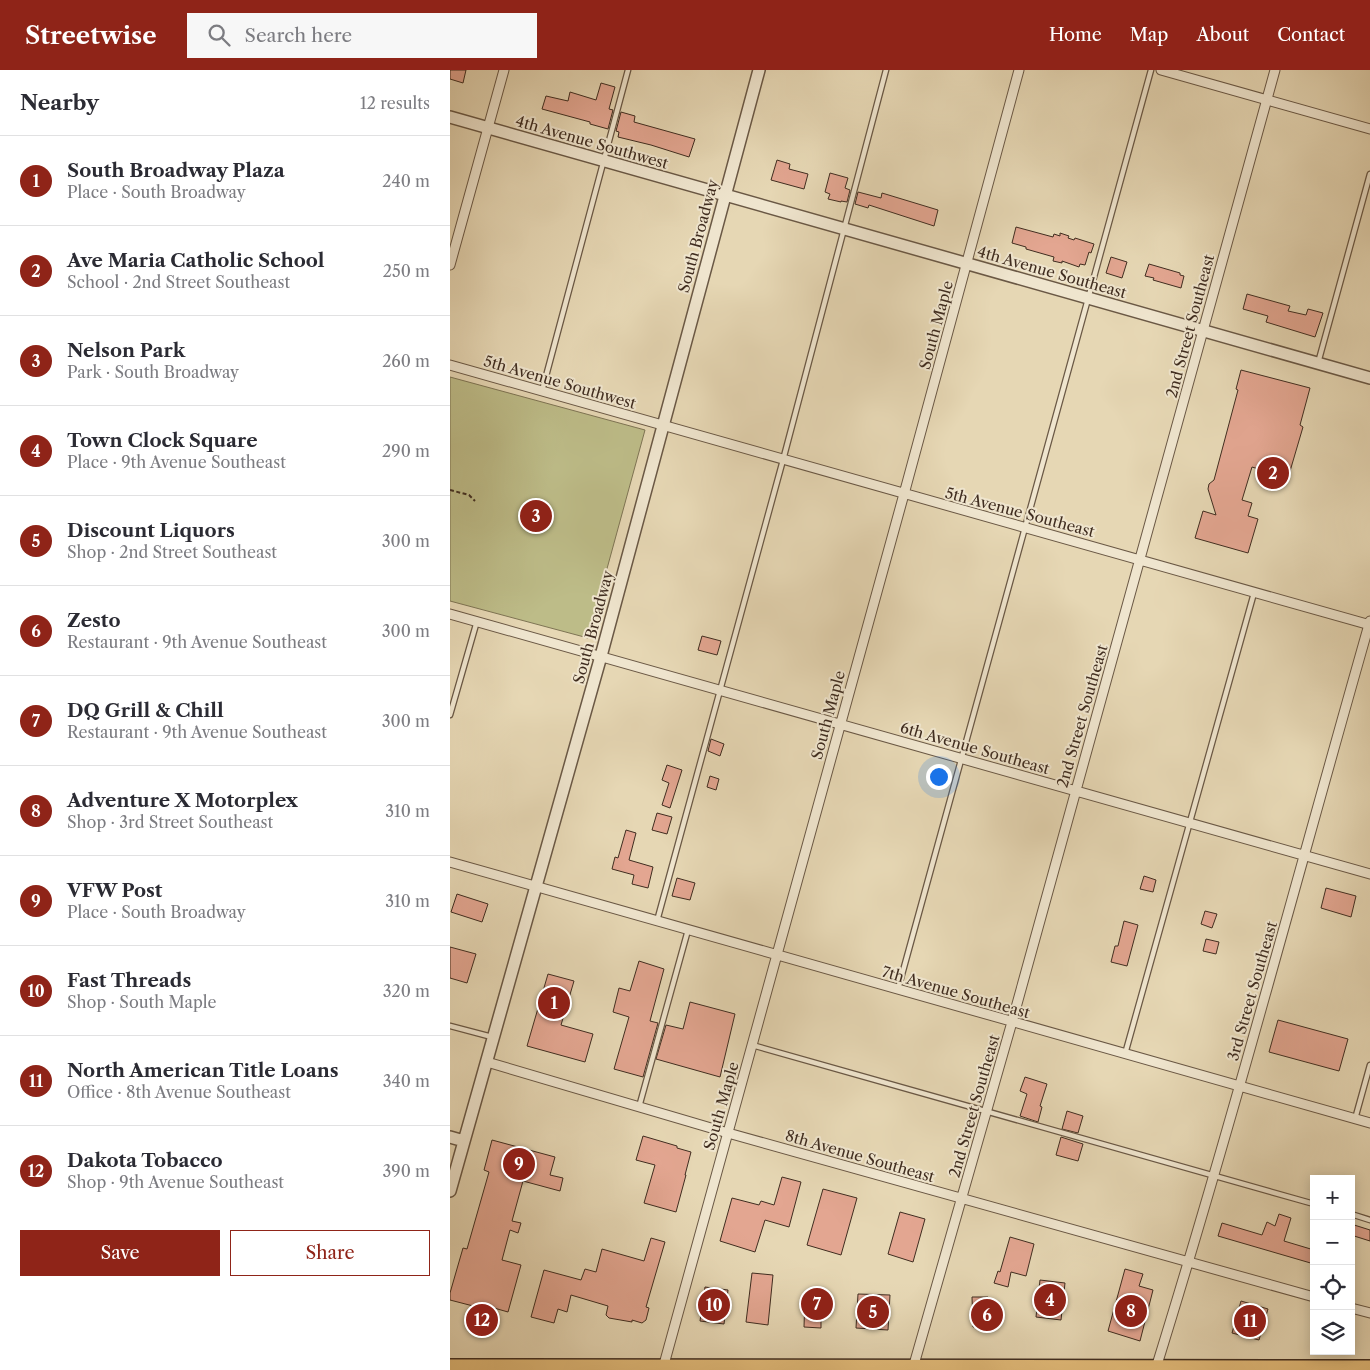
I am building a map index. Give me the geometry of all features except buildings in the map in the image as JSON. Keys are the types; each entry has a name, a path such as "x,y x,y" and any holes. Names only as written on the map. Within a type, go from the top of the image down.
{"main road":[{"path":"450,1367 1370,1368"}],"street":[{"path":"450,265 504,70"},
{"name":"South Broadway","path":"450,1191 601,656 759,70"},
{"name":"South Maple","path":"663,1368 778,956 1019,70"},
{"path":"1161,70 1370,129"},
{"name":"2nd Street Southeast","path":"913,1368 1012,1022 1275,70"},
{"name":"4th Avenue Southwest","path":"450,117 725,195"},
{"name":"4th Avenue Southeast","path":"725,195 1370,378"},
{"name":"5th Avenue Southwest","path":"450,365 663,425"},
{"name":"5th Avenue Southeast","path":"663,425 1370,624"},
{"name":"6th Avenue Southeast","path":"450,614 1370,874"},
{"name":"3rd Street Southeast","path":"1156,1368 1189,1263 1240,1086 1370,624"},
{"name":"7th Avenue Southeast","path":"450,862 1370,1123"},
{"name":"8th Avenue Southeast","path":"487,1062 728,1133 1310,1297"},
{"path":"450,1137 464,1141"},
{"path":"1355,1309 1370,1313"}],"lane":[{"path":"542,391 628,70"},
{"path":"657,921 783,460 886,70"},
{"path":"898,989 1150,70"},
{"path":"1318,363 1370,174"},
{"path":"1125,1054 1254,592"},
{"path":"450,715 477,621"},
{"path":"639,1107 688,930"},
{"path":"450,1026 494,1038"},
{"path":"752,1045 1310,1203"},
{"path":"1355,1118 1370,1065"},
{"path":"1355,1215 1370,1220"}],"path":[{"path":"450,490 469,495 474,501"}],"shaded area":[{"path":"450,377 645,430 588,638 450,601"}],"place":[{"name":"Ave Maria Catholic School","path":"1273,473"},
{"name":"Nelson Park","path":"536,516"},
{"name":"South Broadway Plaza","path":"554,1003"},
{"name":"VFW Post","path":"519,1164"},
{"name":"Town Clock Square","path":"1050,1300"},
{"name":"DQ Grill & Chill","path":"817,1304"},
{"name":"Fast Threads","path":"714,1305"},
{"name":"Adventure X Motorplex","path":"1131,1311"},
{"name":"Discount Liquors","path":"873,1312"},
{"name":"Zesto","path":"987,1315"},
{"name":"Dakota Tobacco","path":"482,1320"},
{"name":"North American Title Loans","path":"1250,1321"}]}
